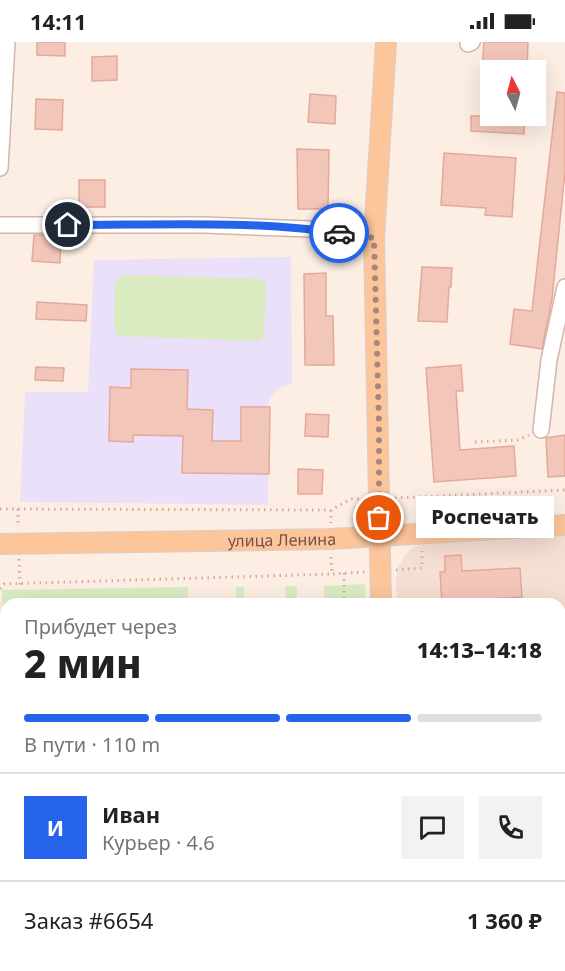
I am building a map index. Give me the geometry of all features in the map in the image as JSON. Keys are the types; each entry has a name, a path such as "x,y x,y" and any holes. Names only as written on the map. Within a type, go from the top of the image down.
{"main road":[{"path":"381,598 380,537 388,498 374,238 386,42"},
{"name":"улица Ленина","path":"0,544 380,537 565,525"}],"street":[{"path":"0,168 7,42"},
{"path":"0,225 204,225 309,229 374,238"},
{"path":"541,430 549,360 565,286"}],"path":[{"path":"475,442 518,440 541,430"},
{"path":"419,497 565,490"},
{"path":"0,509 331,510 351,499 388,498"},
{"path":"344,573 345,598"},
{"path":"0,589 4,584 332,574"}],"shaded area":[{"path":"291,257 292,384 281,387 269,400 268,505 20,502 25,392 88,392 94,260"},
{"path":"565,534 565,598 397,598 398,567 413,547 426,544"}],"green space":[{"path":"120,276 262,279 266,283 264,336 261,340 255,341 118,336 114,326 115,285"},
{"path":"365,584 366,598 324,598 324,586"},
{"path":"285,586 297,586 297,598 286,598"},
{"path":"188,587 188,598 2,598 2,590"},
{"path":"236,587 244,587 244,598 236,598"}],"building":[{"path":"37,42 65,42 65,56 37,55"},
{"path":"484,42 528,42 527,60 483,60"},
{"path":"117,56 117,80 92,81 92,57"},
{"path":"557,92 565,93 565,172 552,299 542,349 510,344 514,309 532,311"},
{"path":"310,94 336,96 335,124 308,122"},
{"path":"36,99 63,100 62,130 35,129"},
{"path":"471,116 480,116 480,126 524,126 524,134 471,131"},
{"path":"297,149 329,150 328,209 298,209"},
{"path":"444,153 516,158 512,217 485,215 486,208 441,205"},
{"path":"79,180 105,180 105,207 79,207"},
{"path":"34,235 61,235 60,263 32,261"},
{"path":"422,267 452,268 447,322 418,321"},
{"path":"326,273 326,316 333,316 334,365 305,365 304,274"},
{"path":"37,302 87,305 86,321 36,319"},
{"path":"461,365 463,391 456,391 460,450 514,446 516,476 434,482 426,368"},
{"path":"36,367 64,368 63,381 35,380"},
{"path":"131,369 188,370 187,409 213,410 212,441 241,441 241,407 270,407 269,474 182,473 183,436 133,435 133,442 109,441 110,387 131,388"},
{"path":"306,414 329,415 328,437 305,436"},
{"path":"565,435 565,476 548,477 546,438"},
{"path":"298,469 323,470 322,494 298,494"},
{"path":"461,555 462,571 520,568 522,597 442,598 440,572 445,572 445,556"}],"way so far":[{"path":"339,233 374,238 379,518"}],"place":[{"name":"Роспечать","path":"379,518"}],"route":[{"path":"68,225 204,225 309,229 339,233"}]}
